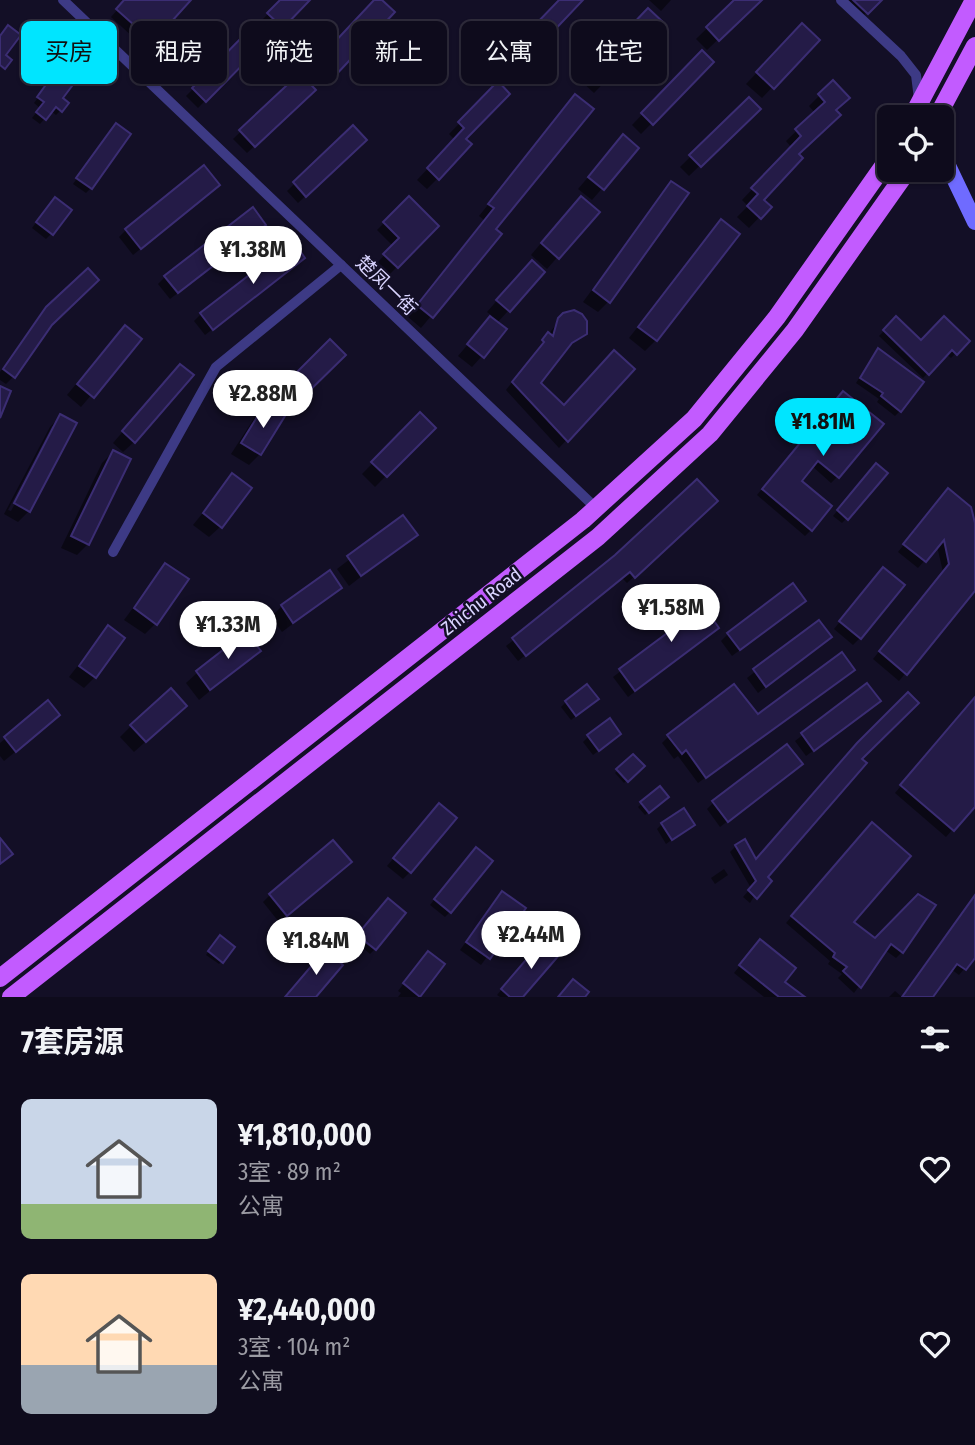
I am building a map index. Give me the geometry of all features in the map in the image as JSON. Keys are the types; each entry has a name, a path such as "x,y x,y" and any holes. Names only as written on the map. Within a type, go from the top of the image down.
{"main road":[{"path":"922,105 974,0"},
{"path":"943,105 975,46"},
{"name":"Zhichu Road","path":"1,977 596,508 694,419 777,317 877,175"},
{"name":"Zhichu Road","path":"15,996 598,537 710,434 794,330 899,182"}],"street":[{"name":"楚凤一街","path":"63,0 596,508"},
{"path":"841,0 901,57 916,75 918,105"},
{"path":"954,178 975,222"},
{"path":"113,552 216,367 341,265"},
{"path":"1,977 15,996"}],"building":[{"path":"124,0 191,0 172,21 131,22 116,9"},
{"path":"280,0 310,0 290,21 276,21 267,13"},
{"path":"374,0 382,0 395,12 387,21 354,21"},
{"path":"559,0 583,0 557,27 557,21 539,21"},
{"path":"734,0 762,0 719,41 706,27"},
{"path":"853,0 882,0 868,14"},
{"path":"648,8 662,21 636,21"},
{"path":"802,23 820,40 774,89 756,72"},
{"path":"8,25 21,35 6,55 12,60 5,69 0,65 0,36"},
{"path":"351,25 351,59 337,74 337,40"},
{"path":"241,38 241,66 227,81 227,52"},
{"path":"702,50 714,62 653,125 641,113"},
{"path":"833,80 850,98 836,110 841,115 799,154 803,158 764,200 772,207 761,219 747,206 758,194 751,188 801,136 795,129 825,102 818,94"},
{"path":"46,84 74,84 63,98 69,103 62,112 56,107 46,120 36,112 44,102 37,97"},
{"path":"196,84 224,84 206,102 192,88"},
{"path":"288,84 310,84 316,90 255,147 239,130"},
{"path":"495,84 501,84 510,94 466,139 472,144 439,180 427,168 464,128 458,122"},
{"path":"575,94 594,109 496,229 502,234 433,318 417,305 494,208 488,204"},
{"path":"749,97 761,109 701,167 689,155"},
{"path":"116,123 131,134 92,189 76,178"},
{"path":"353,125 367,140 306,197 293,182"},
{"path":"623,134 639,148 604,190 588,177"},
{"path":"204,165 220,185 141,249 125,229"},
{"path":"671,181 689,193 610,303 593,290"},
{"path":"409,196 439,226 398,268 383,254 399,238 383,222"},
{"path":"581,196 600,212 559,259 541,243"},
{"path":"55,197 72,210 53,235 36,222"},
{"path":"253,207 266,225 178,293 164,276"},
{"path":"721,219 740,234 657,341 638,327"},
{"path":"293,241 305,258 213,330 200,313"},
{"path":"532,260 545,272 510,312 496,300"},
{"path":"88,268 99,280 52,325 15,378 3,369 46,307"},
{"path":"574,310 582,314 587,321 587,334 572,343 541,383 564,405 614,350 635,369 568,442 512,382 544,342 542,340 548,332 553,336 558,318 563,313"},
{"path":"490,316 507,329 484,358 467,344"},
{"path":"896,316 921,340 944,316 970,341 957,355 952,350 929,375 883,330"},
{"path":"125,325 142,339 94,398 77,384"},
{"path":"330,339 346,355 301,399 286,383"},
{"path":"878,348 924,382 901,412 881,396 883,393 860,378"},
{"path":"180,364 194,375 135,443 122,431"},
{"path":"0,386 11,391 0,418"},
{"path":"843,391 884,424 839,478 818,461 802,481 832,506 812,531 762,489"},
{"path":"265,404 285,416 261,455 241,443"},
{"path":"420,412 436,428 387,477 371,462"},
{"path":"60,414 77,423 30,512 14,503"},
{"path":"113,450 131,459 89,545 71,536"},
{"path":"876,463 888,473 848,520 837,510"},
{"path":"232,473 252,488 222,528 203,513"},
{"path":"697,479 718,501 635,578 630,572 526,656 512,638 615,555"},
{"path":"948,488 971,507 975,523 975,591 907,675 879,651 949,564 944,540 926,562 903,544"},
{"path":"403,515 418,535 361,576 347,556"},
{"path":"165,563 189,579 157,625 134,608"},
{"path":"883,567 905,585 861,639 839,621"},
{"path":"330,570 342,588 293,623 281,605"},
{"path":"793,583 806,601 740,650 727,633"},
{"path":"691,588 719,628 635,691 619,669 694,613 681,595"},
{"path":"819,620 832,637 766,687 753,669"},
{"path":"108,625 125,638 96,678 79,666"},
{"path":"246,632 261,651 210,690 196,671"},
{"path":"842,652 855,670 706,778 686,750 682,754 667,735 734,684 758,714"},
{"path":"867,683 881,701 814,751 801,733"},
{"path":"587,684 599,699 576,716 565,701"},
{"path":"171,688 187,706 146,742 130,725"},
{"path":"908,692 919,703 862,759 867,763 768,877 772,881 757,899 748,890 756,881 735,845 745,839 756,859 857,743"},
{"path":"975,697 975,807 954,831 900,785"},
{"path":"48,700 60,715 16,752 4,737"},
{"path":"610,718 621,734 599,751 587,735"},
{"path":"787,744 803,764 728,822 712,801"},
{"path":"633,754 645,766 628,782 616,769"},
{"path":"660,786 669,797 649,813 640,802"},
{"path":"439,803 457,818 411,873 393,858"},
{"path":"684,808 695,825 672,840 661,823"},
{"path":"872,822 911,856 854,922 875,938 918,894 936,905 903,953 891,944 861,988 843,971 847,967 833,957 835,953 791,916"},
{"path":"0,838 13,854 0,864"},
{"path":"333,840 352,862 287,916 269,894"},
{"path":"476,847 493,861 451,913 434,899"},
{"path":"502,891 526,908 490,959 466,942"},
{"path":"975,895 975,958 966,970 957,964 933,997 902,997"},
{"path":"388,898 406,913 376,950 357,935"},
{"path":"220,935 235,947 223,963 208,951"},
{"path":"760,939 796,968 785,982 805,997 779,997 739,965"},
{"path":"543,940 560,954 523,997 510,997 501,989"},
{"path":"325,950 343,965 316,997 285,997"},
{"path":"428,951 445,964 420,997 403,983"},
{"path":"573,979 589,992 585,997 558,997"}]}
